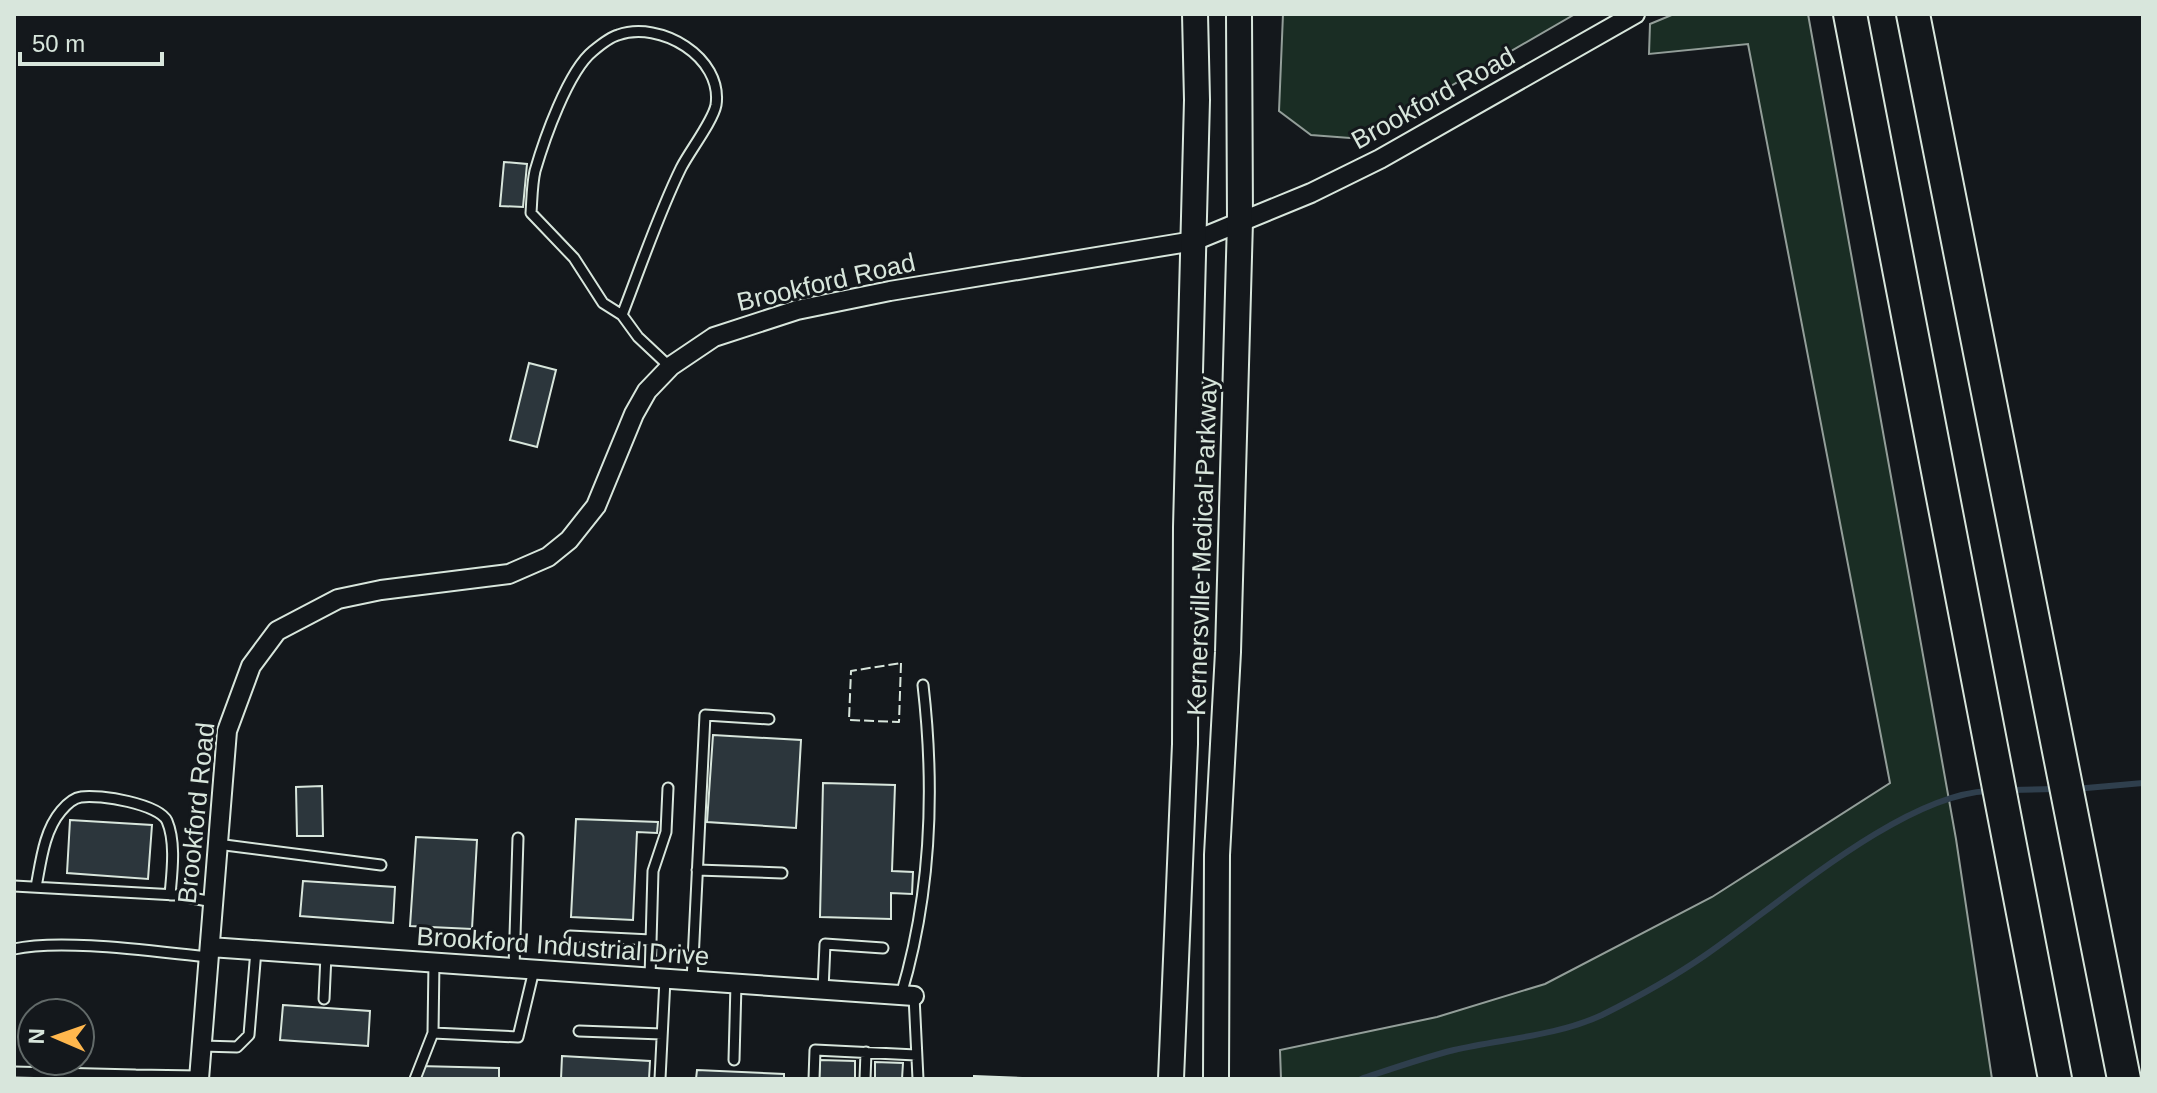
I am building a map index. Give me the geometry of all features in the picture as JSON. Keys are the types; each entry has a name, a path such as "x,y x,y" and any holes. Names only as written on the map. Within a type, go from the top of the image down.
{"highway":[{"path":"1850,14 2055,1079"},
{"path":"1913,14 2124,1079"}],"main road":[{"name":"Kernersville Medical Parkway","path":"1171,1079 1182,798 1194,241 1195,14"},
{"name":"Kernersville Medical Parkway","path":"1216,1079 1220,799 1240,221 1239,14"},
{"path":"1182,798 1220,799"}],"street":[{"name":"Brookford Road","path":"199,1078 227,731 237,697 265,643 299,617 338,599 381,590 509,574 548,557 569,540 596,506 634,414 647,391 670,367 714,337 797,310 1194,241 1380,159 1635,14"},
{"name":"Brookford Industrial Drive","path":"209,952 256,950 908,996"}],"lane":[{"path":"622,315 680,170 716,106 713,78 697,56 669,36 646,32 618,34 590,53 567,91 534,174 531,213 574,258 603,303 622,315 638,337 670,367"},
{"path":"918,1079 908,996 925,891 929,743 923,685"},
{"path":"692,981 705,715 769,719"},
{"path":"660,1079 662,1034 658,978 651,940 653,871 666,832 668,788"},
{"path":"36,887 54,821 63,808 82,797 140,804 160,810 168,823 170,835 170,895"},
{"path":"514,968 518,838"},
{"path":"217,844 381,865"},
{"path":"697,870 782,873"},
{"path":"14,886 170,895 213,902"},
{"path":"570,936 651,940"},
{"path":"823,990 825,944 883,948"},
{"path":"14,949 28,946 209,952"},
{"path":"202,1046 237,1047 249,1035 256,950"},
{"path":"324,999 326,955"},
{"path":"415,1079 433,1033 434,962"},
{"path":"433,1033 518,1037 534,970"},
{"path":"734,1060 736,984"},
{"path":"579,1031 662,1034"},
{"path":"814,1079 815,1050 916,1055"},
{"path":"865,1079 866,1052"},
{"path":"14,1072 199,1078"}],"green space":[{"path":"1283,14 1575,14 1411,109 1350,138 1311,135 1279,111"},
{"path":"1674,14 1808,14 1956,839 1992,1079 1281,1079 1280,1050 1437,1017 1545,984 1712,897 1890,783 1748,44 1649,54 1650,24"}],"building":[{"path":"504,162 527,164 523,207 500,206"},
{"path":"529,363 556,370 537,447 510,440"},
{"path":"713,735 801,740 796,828 707,822"},
{"path":"823,783 895,785 892,871 913,872 912,894 891,893 891,919 820,917"},
{"path":"322,786 323,836 297,836 296,787"},
{"path":"576,819 658,822 657,833 637,832 633,920 571,917"},
{"path":"70,820 152,825 148,879 67,873"},
{"path":"416,837 477,840 472,929 410,926"},
{"path":"303,881 395,887 393,923 300,916"},
{"path":"283,1005 370,1011 368,1046 280,1040"},
{"path":"562,1056 650,1061 649,1079 561,1079"},
{"path":"820,1060 855,1061 855,1079 819,1079"},
{"path":"875,1062 903,1063 902,1079 875,1079"},
{"path":"419,1066 499,1068 499,1079 419,1079"},
{"path":"697,1070 784,1074 784,1079 696,1079"},
{"path":"974,1076 1047,1079 974,1079"}],"waterway":[{"path":"2075,789 2143,783"},
{"path":"2011,790 2056,789"},
{"path":"1361,1079 1442,1053 1548,1032 1602,1015 1694,962 1880,831 1917,811 1954,797 1988,791"}],"fence":[{"path":"901,663 899,722 849,720 851,671 901,663"}]}
